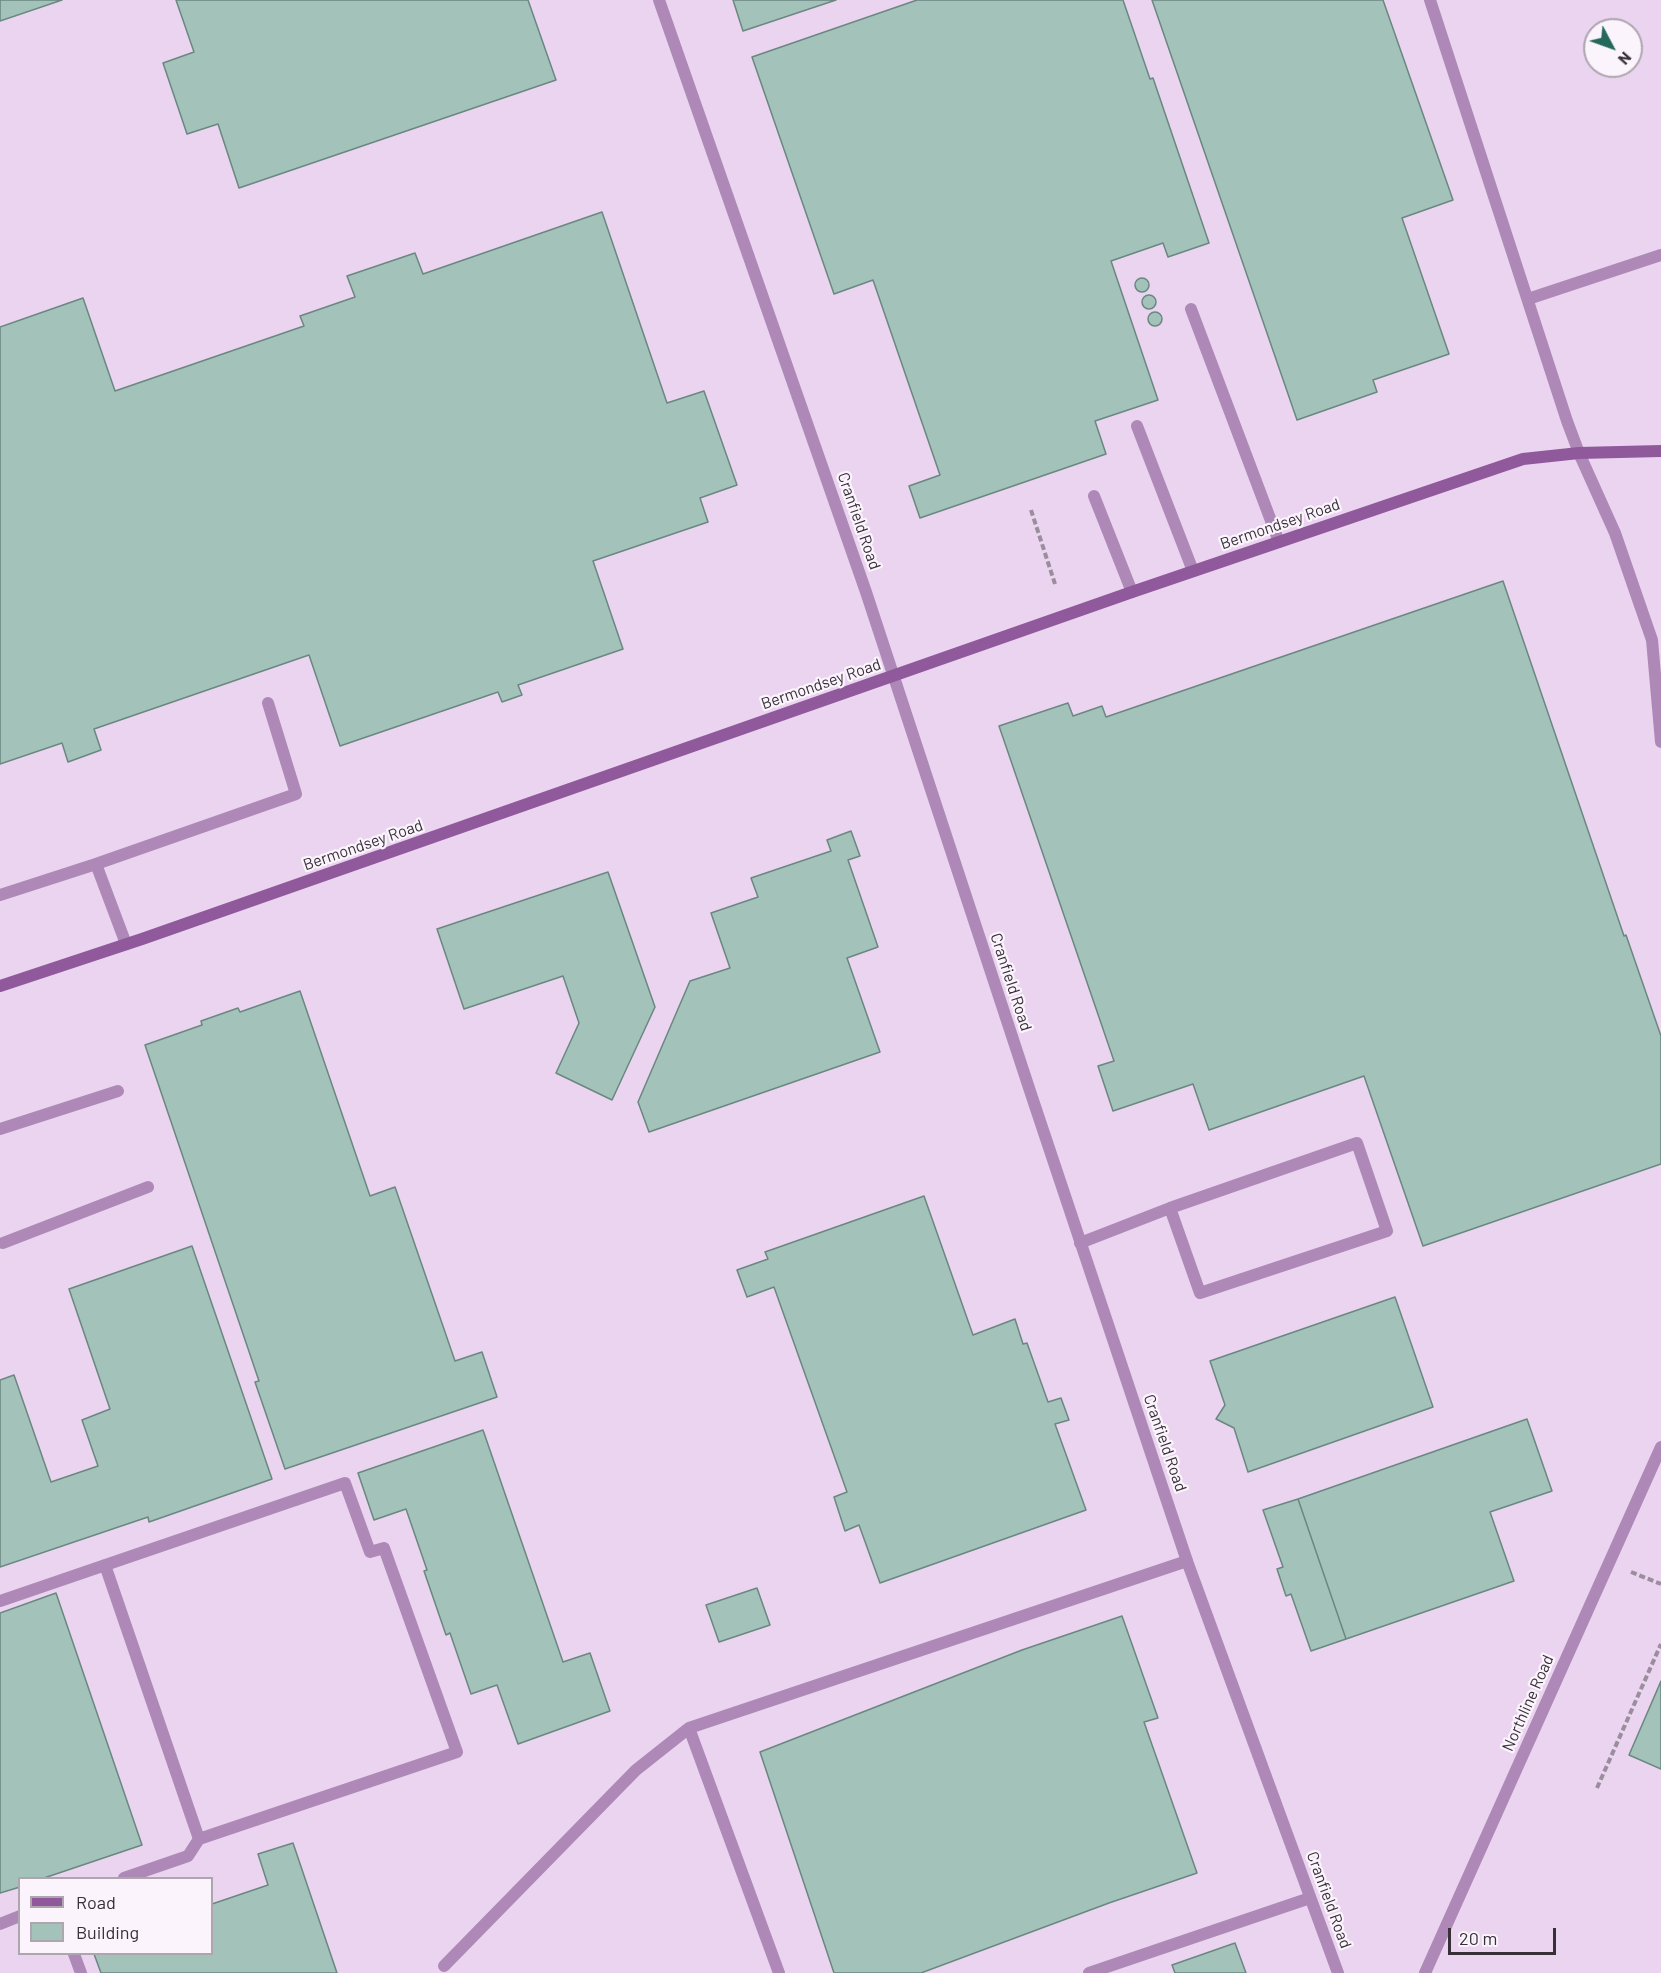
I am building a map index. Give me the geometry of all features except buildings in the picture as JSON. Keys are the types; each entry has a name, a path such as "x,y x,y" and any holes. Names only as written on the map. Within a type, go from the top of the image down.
{"street":[{"name":"Cranfield Road","path":"659,0 866,592 1187,1562 1338,1973"},
{"path":"1430,0 1579,453 1615,533 1652,640 1661,742"},
{"path":"1528,299 1661,255"},
{"path":"1191,309 1279,542"},
{"path":"1137,426 1193,571"},
{"name":"Bermondsey Road","path":"0,986 1132,592 1523,459 1579,453 1661,451"},
{"path":"1095,496 1132,592"},
{"path":"0,895 296,794 268,703"},
{"path":"96,864 126,944"},
{"path":"0,1129 118,1091"},
{"path":"1080,1243 1170,1208 1357,1143 1387,1231 1200,1293 1170,1208"},
{"path":"3,1243 148,1186"},
{"name":"Northline Road","path":"1425,1973 1661,1447"},
{"path":"0,1601 345,1483 370,1552 384,1548 456,1752 200,1839 188,1856 127,1877"},
{"path":"444,1966 636,1770 689,1728 1187,1562"},
{"path":"105,1565 200,1839"},
{"path":"689,1728 779,1973"},
{"path":"1089,1973 1310,1898"},
{"path":"0,1924 18,1917"},
{"path":"75,1955 81,1973"}],"path":[{"path":"1031,510 1055,584"},
{"path":"1609,1563 1661,1584"},
{"path":"1597,1788 1661,1644"}],"shaded area":[{"path":"0,0 1661,0 1661,1973 0,1973"}]}
